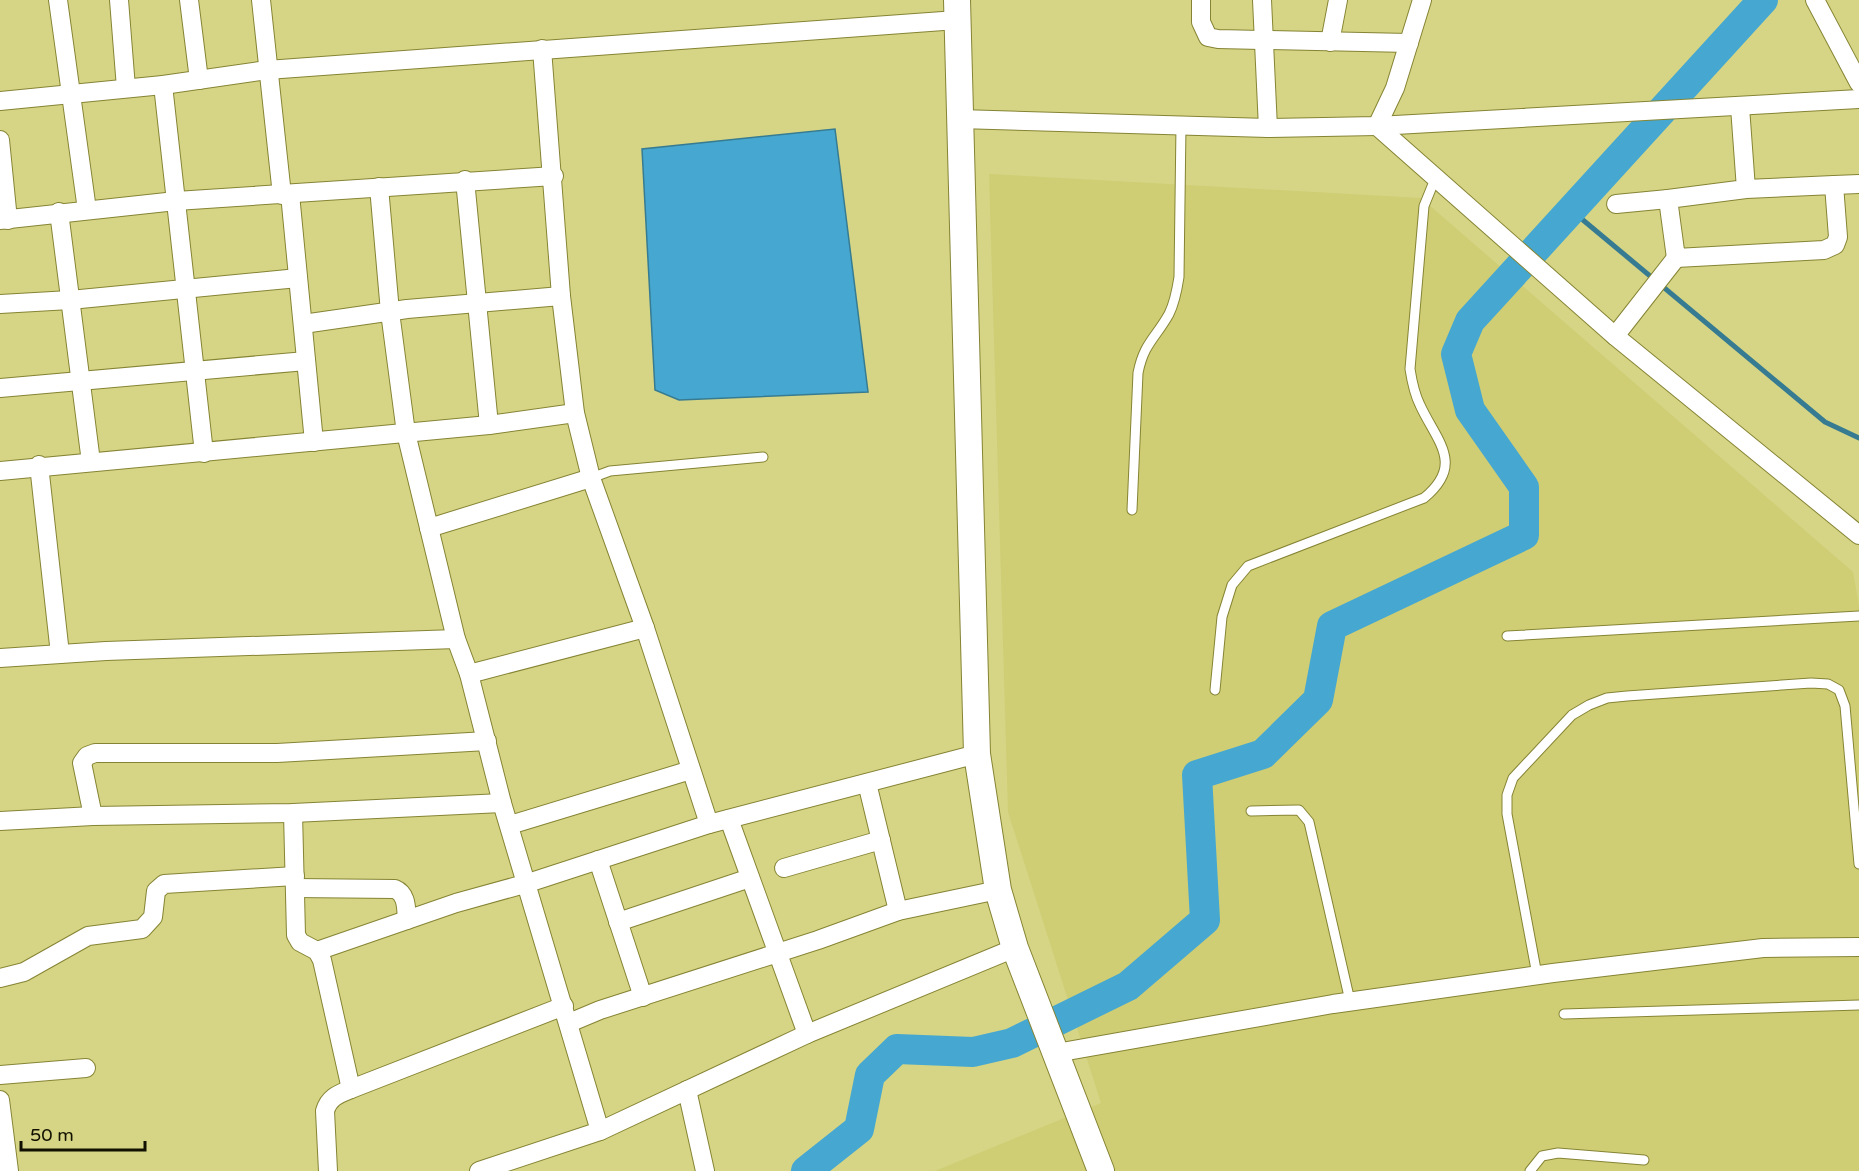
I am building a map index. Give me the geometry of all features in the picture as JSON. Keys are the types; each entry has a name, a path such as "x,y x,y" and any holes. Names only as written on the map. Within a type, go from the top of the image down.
{"main road":[{"path":"957,10 958,119 978,754 998,890 1015,948 1101,1171"}],"street":[{"path":"58,0 87,210"},
{"path":"118,0 126,88"},
{"path":"189,0 199,80"},
{"path":"261,0 267,70 298,278 314,442"},
{"path":"1201,0 1201,22 1208,37 1409,43"},
{"path":"1262,0 1268,128"},
{"path":"1330,42 1338,0"},
{"path":"1377,126 1395,88 1422,0"},
{"path":"1815,0 1859,83"},
{"path":"0,101 163,85 267,70 542,49 957,10"},
{"path":"542,49 554,176 561,296 575,413 591,478 645,628 709,824"},
{"path":"163,85 204,453"},
{"path":"958,119 1268,128 1377,126 1859,99"},
{"path":"1740,106 1746,189"},
{"path":"1377,126 1616,336 1859,535"},
{"path":"0,140 4,220 59,212 176,201 465,180 554,176"},
{"path":"465,180 489,425"},
{"path":"1616,204 1746,189 1859,184"},
{"path":"1672,263 1824,250 1834,245 1838,237 1834,185"},
{"path":"379,187 390,312 406,433 456,639 469,674 502,803 528,883 600,1131"},
{"path":"1616,336 1672,263 1668,199"},
{"path":"59,212 91,462"},
{"path":"0,304 186,290 298,278"},
{"path":"303,324 390,312 561,296"},
{"path":"0,388 306,361"},
{"path":"0,471 39,465 204,453 489,425 575,413"},
{"path":"39,465 60,654"},
{"path":"429,528 591,478"},
{"path":"469,674 645,628"},
{"path":"0,658 456,639"},
{"path":"93,816 82,763 87,756 95,753 277,753 487,741"},
{"path":"293,813 297,934 304,947 317,951 709,824 978,754"},
{"path":"510,825 691,770"},
{"path":"867,783 898,911"},
{"path":"0,821 93,816 293,813 502,803"},
{"path":"729,819 807,1034"},
{"path":"784,868 881,840"},
{"path":"598,860 643,997"},
{"path":"618,922 750,878"},
{"path":"0,978 24,972 88,936 142,929 153,917 156,891 164,884 295,882 395,889 405,898 407,920"},
{"path":"328,1171 325,1111 327,1102 334,1096 567,1015 600,1010 643,997 898,911 998,890"},
{"path":"1052,1045 1537,975 1763,948 1859,947"},
{"path":"479,1171 600,1131 807,1034 1015,948"},
{"path":"317,951 330,988 351,1089"},
{"path":"0,1075 86,1068"},
{"path":"687,1090 705,1171"},
{"path":"0,1100 9,1171"}],"lane":[{"path":"1132,510 1138,373 1142,353 1168,315 1176,297 1179,277 1181,125"},
{"path":"1215,690 1222,617 1232,585 1248,566 1424,498 1438,487 1445,471 1446,456 1420,406 1413,388 1410,369 1424,206 1428,191 1436,179"},
{"path":"591,478 610,471 763,457"},
{"path":"1507,636 1859,616"},
{"path":"1537,975 1507,814 1507,795 1513,778 1572,715 1607,698 1811,683 1828,684 1839,690 1845,706 1859,864"},
{"path":"1251,811 1299,810 1309,822 1350,1001"},
{"path":"1564,1014 1859,1005"},
{"path":"1530,1171 1542,1156 1558,1153 1644,1160"}],"shaded area":[{"path":"989,174 1421,198 1853,572 1859,605 1859,1171 935,1171 1101,1103 1008,812"}],"water":[{"path":"835,129 868,392 679,400 655,390 642,149"}],"waterway":[{"path":"806,1171 859,1129 870,1075 897,1049 973,1052 1012,1043 1128,986 1205,920 1197,775 1263,754 1318,700 1332,626 1524,535 1524,487 1470,410 1456,354 1470,321 1763,0"},
{"path":"1571,210 1825,422 1859,438"}]}
